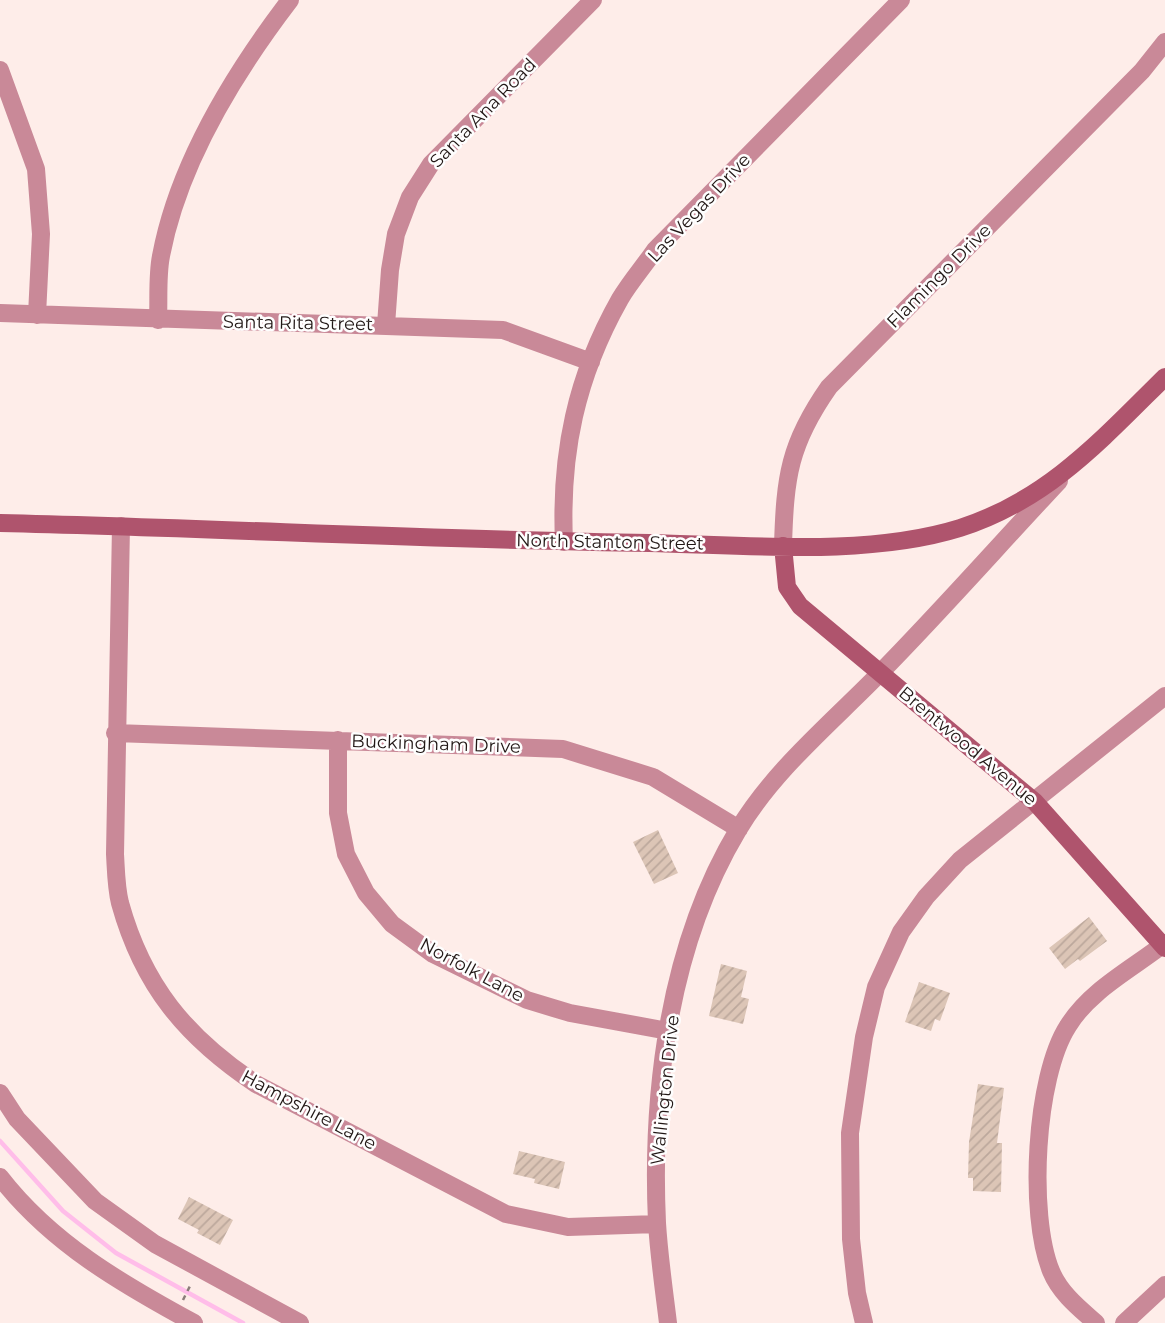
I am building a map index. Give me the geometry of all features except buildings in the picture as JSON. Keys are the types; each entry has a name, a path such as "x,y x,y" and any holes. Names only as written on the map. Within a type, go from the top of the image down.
{"street":[{"path":"158,320 161,258 170,219 192,165 218,110 250,56 290,0"},
{"name":"Santa Ana Road","path":"386,325 396,234 410,197 431,164 593,0"},
{"name":"Las Vegas Drive","path":"564,542 566,448 576,402 621,297 655,250 901,0"},
{"name":"Flamingo Drive","path":"783,545 784,500 791,458 813,411 829,387 1142,71 1165,42"},
{"path":"0,70 36,169 41,234 37,315"},
{"name":"Santa Rita Street","path":"0,313 503,330 591,362"},
{"name":"North Stanton Street","path":"0,523 564,542 880,544 949,531 1028,498 1069,470 1165,377"},
{"name":"Wallington Drive","path":"668,1323 657,1224 660,1104 668,1031 681,971 698,912 718,866 739,829 777,777 881,672 1069,470"},
{"name":"Hampshire Lane","path":"121,526 115,733 115,854 119,901 136,947 155,985 177,1017 200,1042 256,1084 506,1214 568,1227 657,1224"},
{"name":"Brentwood Avenue","path":"783,545 787,587 792,597 1035,802 1164,946"},
{"path":"864,1323 857,1293 851,1239 850,1133 864,1037 876,987 901,932 926,897 960,860 1165,696"},
{"name":"Buckingham Drive","path":"115,733 564,749 653,777 739,829"},
{"name":"Norfolk Lane","path":"338,740 338,813 346,854 366,893 392,924 433,954 527,1000 570,1013 668,1031"},
{"path":"1096,1323 1069,1299 1051,1272 1040,1230 1040,1137 1046,1088 1053,1054 1084,1003 1164,946"},
{"path":"0,1093 18,1119 95,1201 155,1244 300,1323"},
{"path":"0,1178 44,1225 86,1259 136,1292 194,1323"},
{"path":"1124,1323 1165,1284"}],"path":[{"path":"180,1304 193,1281"}],"waterway":[{"path":"0,1141 63,1211 116,1253 243,1323"}]}
